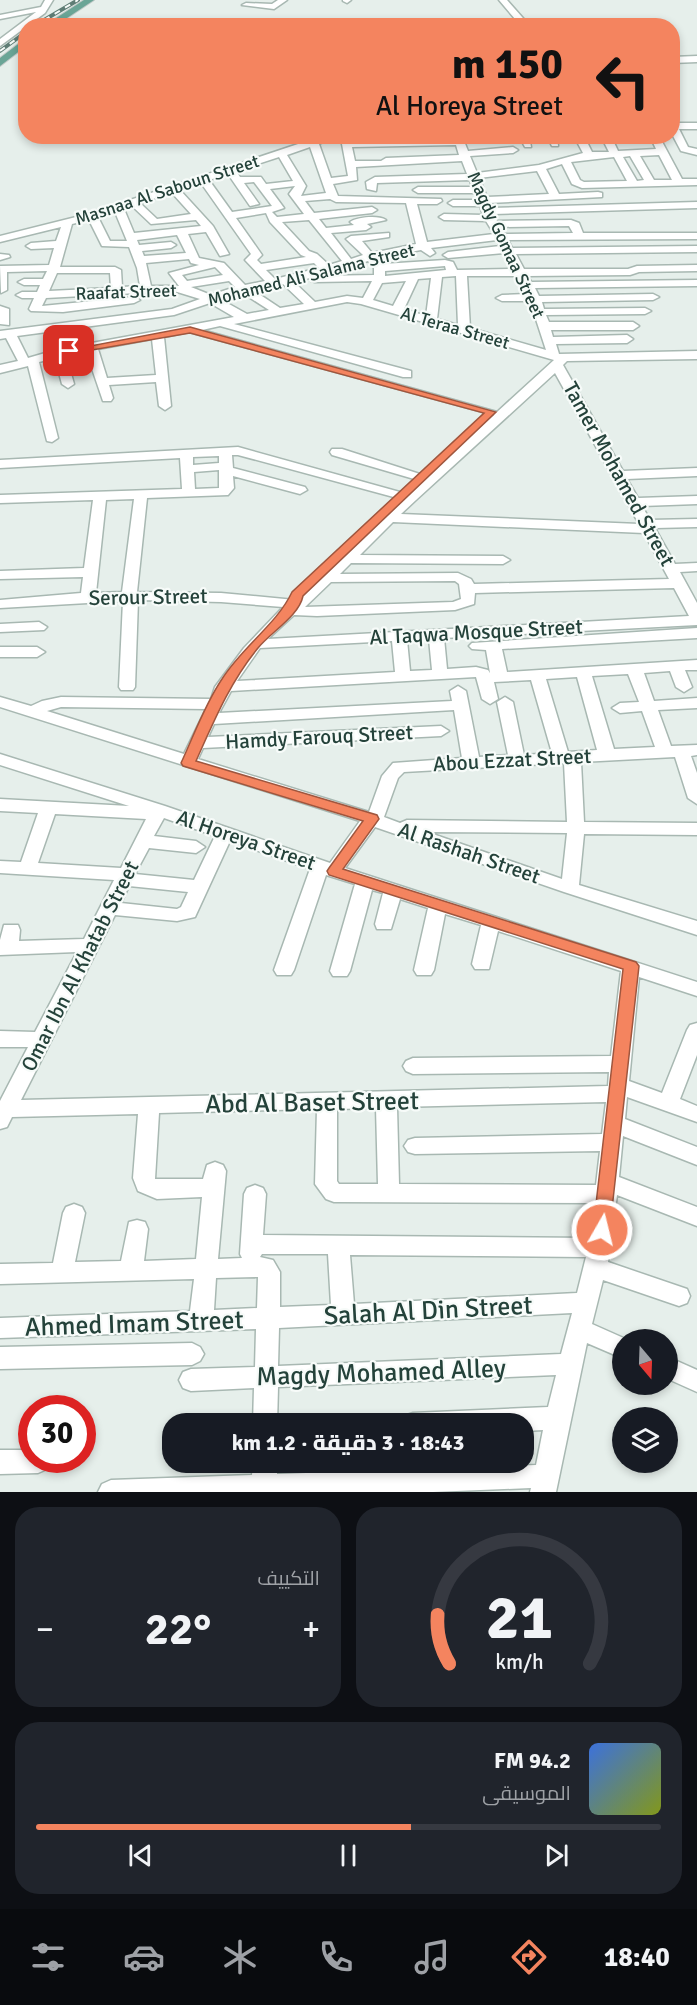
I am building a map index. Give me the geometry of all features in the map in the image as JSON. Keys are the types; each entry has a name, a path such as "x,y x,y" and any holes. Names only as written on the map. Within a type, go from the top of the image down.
{"main road":[{"path":"61,18 90,0"},
{"path":"73,18 101,0"},
{"path":"0,63 18,49"}],"street":[{"path":"32,18 44,9 49,0"},
{"path":"254,2 274,7 283,0"},
{"path":"503,0 519,18"},
{"path":"0,17 26,9 44,9"},
{"path":"0,43 18,29"},
{"path":"0,52 12,53"},
{"path":"680,60 697,59"},
{"path":"680,126 697,126"},
{"path":"680,135 692,151"},
{"name":"Masnaa Al Saboun Street","path":"0,239 93,216 311,144"},
{"path":"314,144 331,192 381,218 396,250 412,272"},
{"path":"347,150 382,152 407,144"},
{"path":"430,144 472,174 575,225 579,237"},
{"path":"458,211 472,174 488,144"},
{"path":"584,144 597,167"},
{"path":"610,144 634,184"},
{"path":"658,144 662,152 680,167 695,189"},
{"path":"331,192 352,179 347,150"},
{"path":"347,150 382,152 556,197 601,195"},
{"path":"565,160 579,184 597,167 616,154 635,150 662,152"},
{"path":"635,150 651,183"},
{"path":"281,153 317,224 357,279"},
{"path":"263,187 331,192 372,189 450,190 472,174 513,154"},
{"path":"372,189 371,182 375,180 448,178 540,168 565,160 597,167 634,184 651,183 680,167 697,172"},
{"path":"540,168 556,197"},
{"path":"230,170 254,204"},
{"path":"370,170 472,174 528,180"},
{"path":"458,211 472,174"},
{"path":"472,174 591,222 646,222 697,205"},
{"name":"Magdy Gomaa Street","path":"472,174 499,237 534,298 554,357"},
{"path":"237,180 256,178 263,187 273,213 283,229 303,252 316,259 327,269"},
{"path":"448,178 458,211 476,239"},
{"path":"203,179 211,212 209,228 231,277 243,289 256,295 278,312"},
{"path":"174,189 211,212 273,283"},
{"path":"332,242 355,239 381,218 411,201 437,201"},
{"path":"411,201 424,246 437,269 431,321"},
{"path":"134,203 152,223"},
{"path":"119,208 141,264 146,289"},
{"path":"447,230 444,209 458,211"},
{"path":"132,239 152,223 211,212 273,213 317,224 381,218"},
{"path":"93,216 106,244 209,228"},
{"path":"283,229 381,218"},
{"name":"Mohamed Ali Salama Street","path":"3,329 112,324 139,316 182,310 210,298 243,289 312,277 327,269 371,256 424,246 447,230 476,239 579,237 591,222 646,222 697,236"},
{"path":"68,223 62,244 35,309 51,310 99,305 127,294"},
{"path":"181,231 186,263 186,288 231,277"},
{"path":"132,239 171,245"},
{"path":"355,239 371,256 379,275 366,302"},
{"path":"31,246 62,244"},
{"path":"453,267 507,250 697,249"},
{"path":"141,264 222,259"},
{"path":"186,263 222,259"},
{"path":"259,266 316,259"},
{"path":"312,277 357,279 514,262 697,261"},
{"path":"8,291 2,263 50,275 117,278 139,316 155,337 165,406"},
{"path":"259,266 291,267"},
{"path":"453,267 525,281 697,283"},
{"path":"453,267 464,330"},
{"path":"497,283 630,272 637,269 697,268"},
{"path":"397,311 412,272"},
{"path":"24,282 50,275"},
{"path":"312,277 327,288 331,301"},
{"path":"286,281 313,306"},
{"path":"166,288 165,313 177,333"},
{"name":"Raafat Street","path":"8,291 40,295 127,294 146,289 186,288 210,298 247,319"},
{"path":"502,298 653,297"},
{"name":"Al Teraa Street","path":"0,369 85,348 177,333 346,299 366,302 554,357 697,355"},
{"path":"99,305 112,324"},
{"path":"3,309 3,329 29,362 52,438"},
{"path":"51,310 47,328 61,353 68,384"},
{"path":"182,310 219,324 407,374"},
{"path":"540,312 645,311"},
{"path":"3,329 26,321"},
{"path":"544,326 633,326"},
{"path":"47,328 85,348 102,382 107,398"},
{"path":"190,330 491,412"},
{"path":"549,341 627,339"},
{"name":"Al Teraa Street","path":"554,357 697,350"},
{"path":"292,607 297,595 401,495 554,357"},
{"path":"188,763 223,687 255,644 292,607 308,597 554,357"},
{"name":"Tamer Mohamed Street","path":"554,357 649,526 697,618"},
{"path":"102,382 162,378"},
{"path":"0,464 225,450 248,453 401,495"},
{"path":"0,499 225,491 227,488 225,450"},
{"path":"337,452 420,477"},
{"path":"186,453 189,493"},
{"path":"361,484 381,465"},
{"path":"187,469 226,468 300,490"},
{"path":"620,475 697,472"},
{"path":"127,687 130,597 141,495"},
{"path":"88,598 100,496"},
{"path":"635,502 697,500"},
{"path":"389,518 649,526 697,523"},
{"path":"346,559 502,560"},
{"path":"671,568 697,567"},
{"path":"0,575 91,572"},
{"path":"327,578 465,584 679,583"},
{"name":"Serour Street","path":"3,604 88,598 219,595 317,612 464,605 469,601 465,584"},
{"path":"3,604 1,631 39,627"},
{"name":"Al Taqwa Mosque Street","path":"255,644 436,634 477,645 697,618"},
{"path":"477,645 697,633"},
{"path":"436,634 440,674"},
{"path":"399,636 403,676"},
{"path":"493,645 492,677 517,759"},
{"path":"0,652 37,652"},
{"path":"223,687 478,672 492,677 697,665"},
{"path":"676,666 684,687"},
{"path":"634,669 648,706 681,751 697,798"},
{"path":"583,672 607,755"},
{"path":"537,674 566,757 576,828 570,888"},
{"path":"33,712 48,704 61,702 211,711 414,707 459,698 471,761"},
{"name":"Al Rashah Street","path":"0,702 368,823 392,826 570,888 697,928"},
{"path":"414,707 420,732"},
{"path":"620,708 695,707"},
{"name":"Hamdy Farouq Street","path":"197,743 441,731"},
{"name":"Abou Ezzat Street","path":"368,823 379,813 390,776 399,767 471,761 681,751"},
{"name":"Al Horeya Street","path":"0,759 697,989"},
{"path":"0,805 158,812"},
{"path":"27,869 49,807"},
{"name":"Omar Ibn Al Khatab Street","path":"3,1115 158,812"},
{"path":"284,970 331,867 368,823"},
{"path":"392,826 697,829"},
{"path":"109,908 185,914 190,910 225,833"},
{"path":"143,841 196,847"},
{"path":"0,867 125,876 201,887"},
{"path":"340,971 365,881"},
{"path":"384,924 393,890"},
{"path":"424,970 438,904"},
{"path":"482,964 491,921"},
{"path":"6,942 91,945"},
{"path":"111,1492 264,1474 544,1484 557,1418 598,1258 608,1188 631,966"},
{"path":"668,1104 697,1030"},
{"path":"0,1039 42,1040"},
{"path":"413,1066 618,1081 668,1104 697,1114"},
{"name":"Abd Al Baset Street","path":"3,1115 149,1106 386,1100 618,1081"},
{"path":"386,1100 389,1194"},
{"path":"327,1101 328,1190 337,1194 608,1188 697,1217"},
{"path":"149,1106 144,1178 146,1185 157,1190 214,1180 204,1268 201,1321"},
{"path":"415,1146 613,1133 697,1156"},
{"path":"255,1194 252,1244 259,1267 268,1318 266,1413"},
{"path":"62,1272 74,1213"},
{"path":"131,1270 137,1229"},
{"path":"252,1244 339,1244 598,1258 679,1296"},
{"path":"339,1244 343,1315"},
{"path":"0,1274 259,1267"},
{"name":"Salah Al Din Street","path":"268,1318 587,1302"},
{"name":"Ahmed Imam Street","path":"0,1328 268,1318"},
{"path":"580,1329 612,1343"},
{"path":"0,1358 192,1354"},
{"name":"Magdy Mohamed Alley","path":"191,1380 571,1364"},
{"path":"678,1372 697,1381"},
{"path":"534,1419 557,1418"},
{"path":"0,1462 18,1462"}],"railway":[{"path":"48,18 78,0"},
{"path":"0,51 18,38"}],"route":[{"path":"69,351 190,330 491,412 297,595 295,604 245,655 227,680 214,704 188,763 372,819 334,871 631,966 602,1230"}]}
